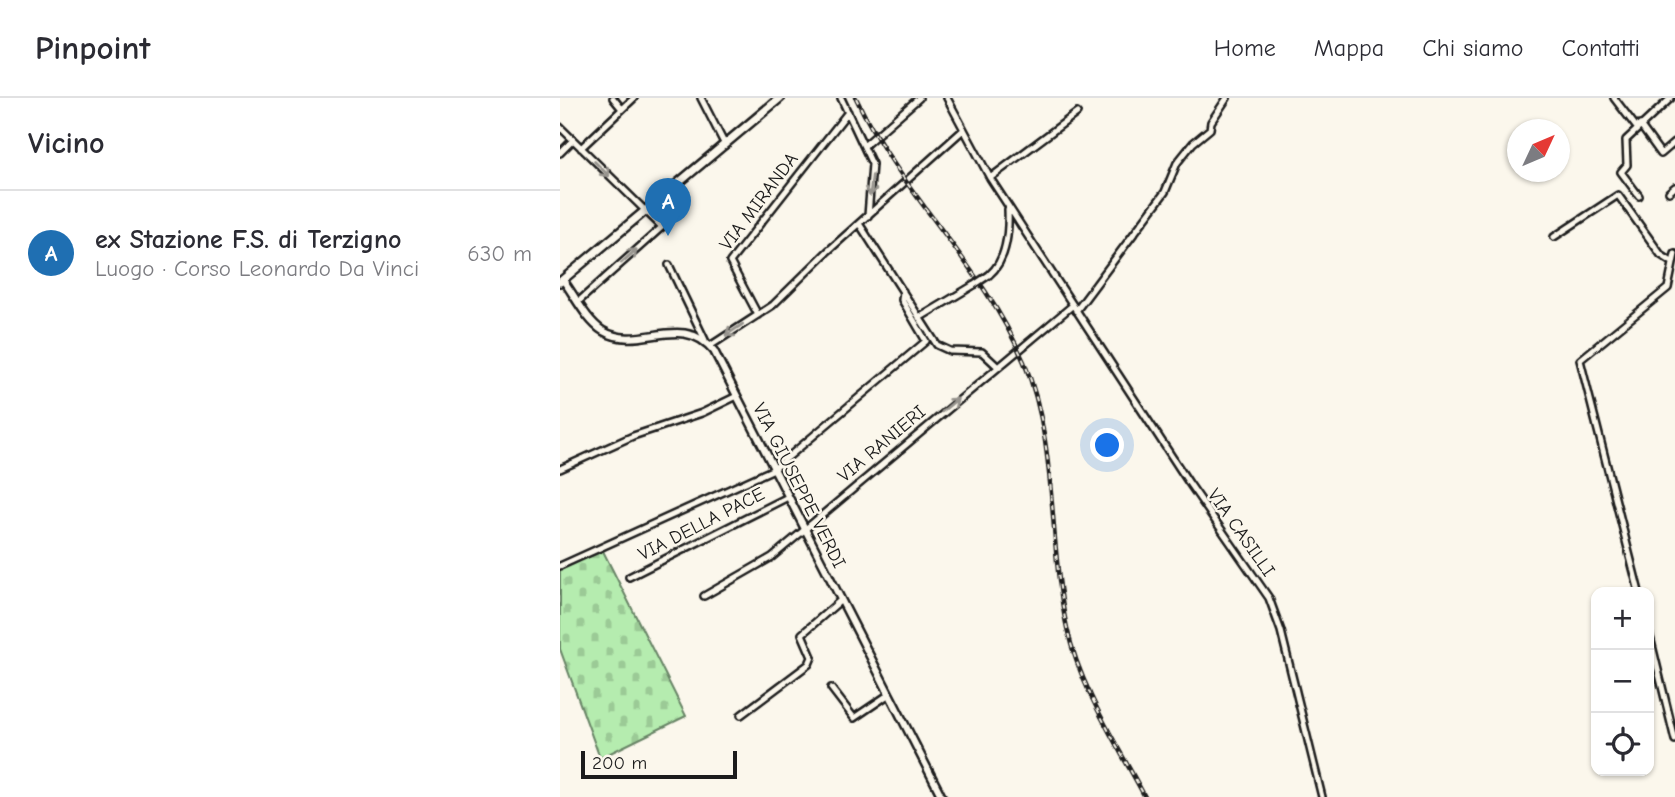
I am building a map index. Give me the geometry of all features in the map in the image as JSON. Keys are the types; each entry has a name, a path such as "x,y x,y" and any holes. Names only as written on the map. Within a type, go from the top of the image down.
{"main road":[{"path":"562,281 780,98"}],"street":[{"path":"613,98 622,109"},
{"path":"581,148 635,98"},
{"path":"701,98 725,145"},
{"path":"841,98 864,146 872,170 867,216"},
{"path":"864,146 919,98"},
{"name":"VIA CASILLI","path":"947,98 962,131 1008,206 1269,598 1281,631 1322,797"},
{"name":"VIA RANIERI","path":"704,596 762,564 997,366 1075,308 1165,192 1177,163 1193,143 1210,129 1211,122 1227,98"},
{"path":"1614,98 1661,154 1675,142"},
{"path":"1639,196 1621,172 1627,165 1626,140 1671,98"},
{"name":"VIA MIRANDA","path":"758,315 730,262 848,112"},
{"path":"990,178 1077,113"},
{"path":"560,128 662,227 578,302"},
{"path":"707,343 758,315 777,301 828,251 962,131"},
{"path":"560,153 573,140"},
{"path":"1669,192 1675,187"},
{"path":"1554,237 1618,195 1661,255 1672,262"},
{"path":"919,318 989,275 1000,264 1004,253 1008,206"},
{"path":"860,225 937,345 950,351 982,352 997,366"},
{"path":"1638,587 1580,360 1657,300 1668,288 1675,254"},
{"path":"669,265 707,343"},
{"path":"562,281 597,327 613,335 624,337 686,332 707,343"},
{"path":"560,566 774,469 926,341 902,300 903,291"},
{"name":"VIA GIUSEPPE VERDI","path":"707,343 737,396 942,797"},
{"path":"560,469 633,436 702,413 737,396"},
{"name":"VIA DELLA PACE","path":"629,577 788,497"},
{"path":"741,715 809,664 812,657 802,634 841,600"},
{"path":"1653,650 1675,740"},
{"path":"831,688 854,718 888,695"}],"green space":[{"path":"602,549 686,716 600,758 560,649 560,567"}],"railway":[{"path":"856,98 895,166 986,293 1007,326 1024,362 1035,393 1048,459 1061,595 1073,650 1100,715 1145,797"}],"place":[{"name":"ex Stazione F.S. di Terzigno","path":"668,236"}]}
